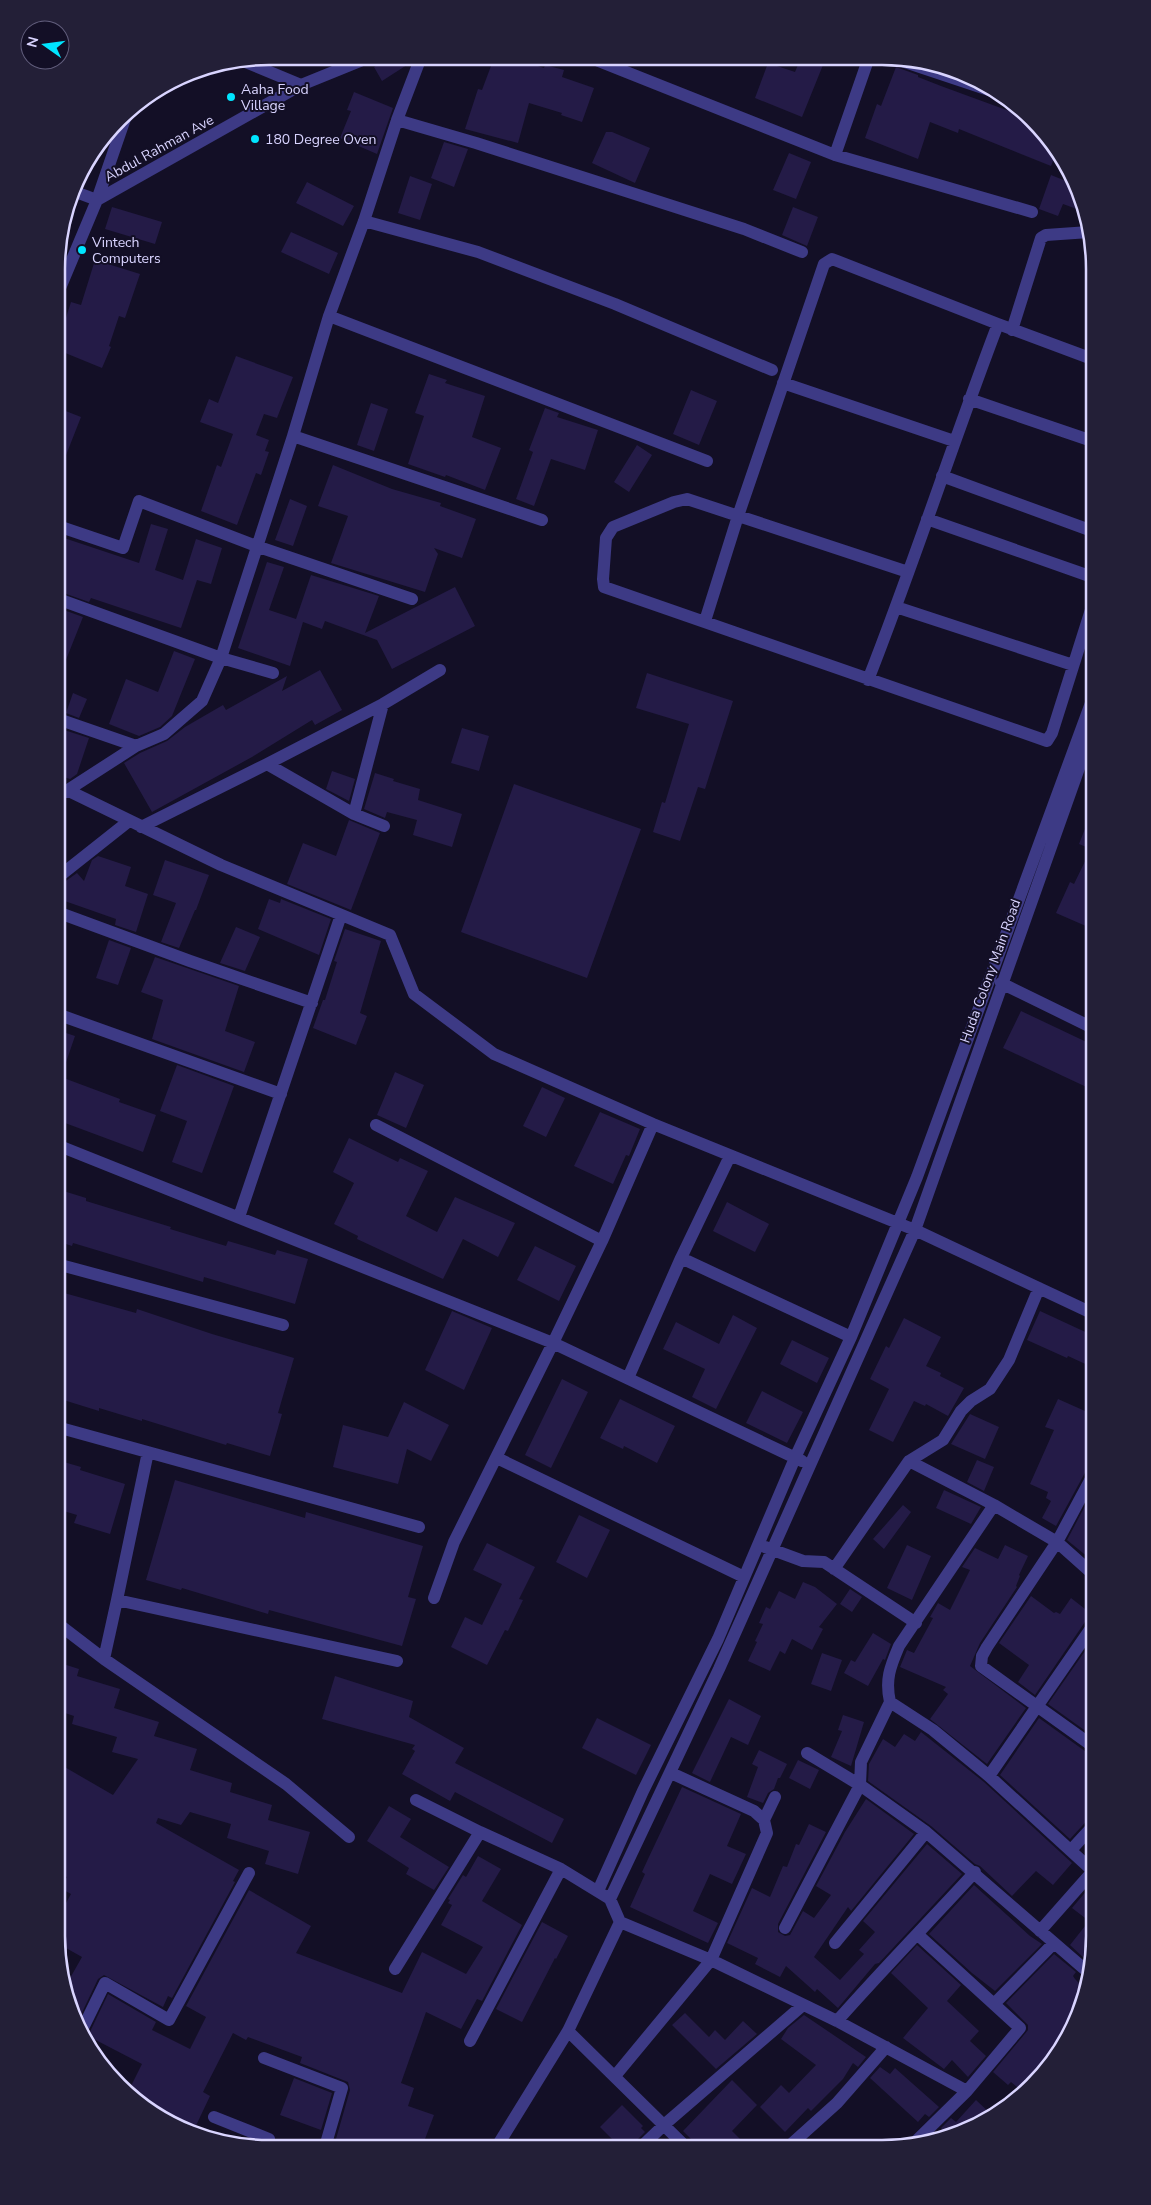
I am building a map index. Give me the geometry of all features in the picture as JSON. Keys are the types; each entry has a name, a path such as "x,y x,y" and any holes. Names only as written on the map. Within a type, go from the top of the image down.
{"street":[{"path":"254,65 301,85"},
{"name":"Abdul Rahman Ave","path":"97,200 301,85 350,65"},
{"path":"65,794 136,746 164,734 202,701 221,658 293,436 329,316 418,65"},
{"path":"609,65 835,155 1032,212"},
{"path":"835,155 866,65"},
{"path":"935,72 947,76"},
{"path":"397,120 476,143 744,229 802,252"},
{"path":"65,276 97,200 121,129"},
{"path":"80,194 97,200"},
{"path":"364,220 478,252 615,304 772,370"},
{"path":"1012,330 1041,238 1046,234 1082,232"},
{"path":"705,622 738,516 824,264 832,259 1012,330 1086,357"},
{"path":"329,316 707,461"},
{"path":"868,680 896,607 969,399 998,324"},
{"path":"783,382 954,441"},
{"path":"969,399 1086,439"},
{"path":"293,436 542,520"},
{"path":"942,476 1086,529"},
{"path":"908,572 687,500 674,502 613,528 606,538 603,579 604,587 1047,741 1052,733 1086,625"},
{"path":"65,528 123,548 139,502 256,546 412,600"},
{"path":"927,519 1086,575"},
{"path":"65,602 221,658 273,673"},
{"path":"896,607 1073,665"},
{"path":"141,827 383,704 440,670"},
{"path":"354,814 383,704"},
{"path":"598,1892 643,1790 718,1639 898,1223 924,1159 1086,717"},
{"path":"65,721 136,746"},
{"name":"Huda Colony Main Road","path":"610,1899 671,1773 915,1230 1001,983 1086,748"},
{"path":"267,764 354,814 384,826"},
{"path":"70,791 221,865 390,935 414,994 494,1054 653,1124 915,1230 1086,1310"},
{"path":"65,872 128,821"},
{"path":"65,915 312,1003"},
{"path":"239,1217 342,915"},
{"path":"1001,983 1086,1025"},
{"path":"65,1017 281,1094"},
{"path":"434,1598 454,1542 497,1458 602,1241 653,1124"},
{"path":"376,1125 602,1241"},
{"path":"65,1148 553,1343 809,1465"},
{"path":"628,1378 681,1258 730,1156"},
{"path":"681,1258 850,1337"},
{"path":"65,1266 283,1325"},
{"path":"834,1569 909,1461 944,1440 961,1412 971,1401 990,1389 1010,1360 1039,1288"},
{"path":"65,1429 419,1527"},
{"path":"104,1660 148,1452"},
{"path":"497,1458 744,1577"},
{"path":"909,1461 994,1505 1056,1542 1086,1568"},
{"path":"1086,1488 1056,1542 987,1647 981,1662 981,1666 1086,1741"},
{"path":"785,1928 860,1785 861,1762 890,1702 886,1687 891,1665 899,1646 994,1505"},
{"path":"758,1544 804,1561 824,1562 916,1623"},
{"path":"117,1600 397,1661"},
{"path":"65,1629 104,1660 286,1784 349,1837"},
{"path":"989,1776 1038,1708 1086,1636"},
{"path":"890,1702 933,1730 989,1776 1086,1863"},
{"path":"807,1753 860,1785 926,1832 975,1872 1083,1968"},
{"path":"615,2076 711,1960 767,1833 764,1820 754,1812 671,1773"},
{"path":"764,1820 775,1797"},
{"path":"416,1800 561,1869 610,1899 620,1922 711,1960 837,2021 967,2090"},
{"path":"395,1969 480,1832"},
{"path":"835,1943 926,1832"},
{"path":"1072,1850 1086,1834"},
{"path":"470,2041 561,1869"},
{"path":"837,2021 898,1952 975,1872"},
{"path":"85,2024 106,1983 170,2020 249,1873"},
{"path":"1040,1931 1086,1880"},
{"path":"501,2140 568,2032 620,1922"},
{"path":"917,1934 1020,2028 967,2090 921,2136"},
{"path":"994,2004 1054,1943"},
{"path":"648,2140 803,2005"},
{"path":"568,2032 680,2140"},
{"path":"796,2140 837,2103 886,2047"},
{"path":"264,2058 342,2088 327,2140"},
{"path":"214,2117 269,2138 268,2140"}],"building":[{"path":"377,65 407,65 382,81 374,67"},
{"path":"491,65 535,65 544,68 545,65 564,70 562,77 594,88 582,122 561,115 562,113 529,103 518,143 465,129 478,89 482,90"},
{"path":"767,65 774,65 795,72 798,65 823,65 802,117 755,98"},
{"path":"896,67 1011,112 1026,125 1054,159 1051,166 959,129 958,133 930,122 918,159 865,138 877,104 881,106"},
{"path":"354,92 393,108 377,154 340,138 351,111 347,110"},
{"path":"606,132 612,132 650,148 635,183 592,163"},
{"path":"444,142 468,149 454,187 431,178"},
{"path":"789,153 811,162 796,199 773,190"},
{"path":"1051,175 1066,181 1077,209 1063,204 1058,216 1039,209"},
{"path":"410,176 432,184 420,220 398,213"},
{"path":"307,182 354,206 343,226 296,203"},
{"path":"112,207 162,222 155,244 105,229"},
{"path":"793,207 818,217 807,246 782,235"},
{"path":"291,232 338,253 329,274 281,252"},
{"path":"95,260 140,274 125,318 119,316 109,346 111,347 102,368 65,353 65,321 71,302 81,305"},
{"path":"236,356 293,377 277,418 264,414 256,435 269,440 265,451 269,452 261,475 256,473 237,525 201,511 217,465 221,467 233,434 200,422 209,399 218,403"},
{"path":"429,374 447,380 445,383 485,396 472,437 501,448 485,490 446,475 445,477 408,464 424,416 415,413"},
{"path":"691,390 717,401 699,445 673,434"},
{"path":"371,403 388,409 374,451 357,445"},
{"path":"545,408 559,413 557,417 598,430 585,470 551,459 534,506 516,499 533,452 529,450"},
{"path":"65,411 81,417 65,458"},
{"path":"637,445 652,455 629,492 614,482"},
{"path":"333,465 392,489 441,503 440,506 476,519 462,558 434,548 438,554 425,592 331,563 348,516 318,506"},
{"path":"290,499 307,506 293,546 275,540"},
{"path":"151,524 168,529 155,570 183,580 196,539 222,548 211,584 197,580 181,628 91,598 89,602 65,593 65,538 139,563"},
{"path":"267,562 284,567 269,610 296,619 311,575 379,596 365,633 455,587 475,626 392,669 377,640 325,621 322,629 303,622 290,666 238,648"},
{"path":"65,611 83,617 65,662"},
{"path":"174,651 195,659 172,716 160,727 139,736 109,724 126,679 158,692"},
{"path":"320,670 342,710 315,725 312,720 252,757 152,812 124,763 140,753 167,741 185,727 223,705 226,710 287,676 282,691"},
{"path":"647,673 733,701 705,789 698,787 680,841 653,832 662,802 665,803 689,724 636,708"},
{"path":"73,693 87,699 79,718 66,713"},
{"path":"462,728 489,736 479,771 451,763"},
{"path":"65,730 89,738 77,774 70,779 65,777"},
{"path":"332,771 355,779 349,801 326,789"},
{"path":"375,773 394,779 393,781 420,789 418,800 462,814 452,847 413,835 417,820 387,812 385,818 364,809"},
{"path":"514,784 641,829 587,978 461,932"},
{"path":"349,820 380,833 351,910 287,884 303,843 336,856"},
{"path":"1086,826 1086,847 1079,844"},
{"path":"98,856 131,867 125,886 148,894 136,932 115,925 116,919 65,901 65,882 77,873 84,881 92,860"},
{"path":"1086,859 1086,926 1056,913 1070,882 1074,884"},
{"path":"165,860 209,875 179,948 161,942 176,903 153,895"},
{"path":"269,899 280,903 281,899 331,919 319,955 258,929"},
{"path":"236,927 260,937 245,971 220,963"},
{"path":"345,929 381,941 360,1013 367,1016 356,1045 313,1028 323,1000 325,1000 337,962 334,961"},
{"path":"109,940 131,948 118,985 96,978"},
{"path":"155,957 239,986 225,1031 255,1042 244,1072 152,1039 163,1000 141,992"},
{"path":"1021,1011 1086,1042 1086,1087 1003,1048"},
{"path":"65,1033 75,1036 65,1065"},
{"path":"177,1065 234,1086 202,1173 172,1162 187,1121 160,1111"},
{"path":"395,1072 424,1085 406,1128 377,1115"},
{"path":"65,1078 120,1099 119,1102 156,1115 143,1152 65,1123"},
{"path":"542,1087 565,1098 546,1137 523,1126"},
{"path":"600,1112 640,1129 629,1156 626,1155 613,1184 574,1166"},
{"path":"349,1138 398,1162 400,1158 428,1171 406,1216 437,1232 455,1197 515,1223 498,1257 463,1239 443,1279 357,1239 358,1236 334,1224 354,1183 333,1172"},
{"path":"65,1191 86,1198 86,1201 226,1246 228,1241 275,1255 277,1250 308,1259 295,1304 204,1277 203,1282 73,1243 72,1246 65,1244"},
{"path":"727,1202 769,1224 755,1252 713,1231"},
{"path":"535,1246 576,1266 559,1301 517,1280"},
{"path":"65,1293 136,1313 137,1309 212,1334 294,1358 278,1413 282,1414 270,1456 227,1443 226,1445 142,1419 142,1421 99,1408 99,1411 65,1400"},
{"path":"452,1311 492,1328 464,1390 425,1370"},
{"path":"1040,1311 1086,1332 1086,1364 1068,1356 1067,1358 1027,1340"},
{"path":"733,1315 757,1328 716,1409 692,1397 705,1369 663,1349 676,1322 719,1344"},
{"path":"904,1318 941,1337 926,1366 941,1373 940,1376 964,1388 948,1416 926,1404 925,1406 914,1401 893,1442 869,1430 889,1389 870,1379 886,1346 889,1348"},
{"path":"792,1340 829,1358 817,1383 780,1364"},
{"path":"562,1379 588,1392 551,1468 525,1455"},
{"path":"762,1391 803,1412 787,1443 746,1423"},
{"path":"620,1399 675,1426 657,1463 624,1446 623,1449 600,1438"},
{"path":"1058,1399 1086,1411 1086,1471 1056,1526 1042,1518 1051,1501 1046,1498 1048,1492 1030,1484 1054,1430 1045,1427"},
{"path":"404,1402 449,1425 431,1461 407,1449 398,1484 333,1467 343,1425 388,1437"},
{"path":"970,1414 999,1427 985,1459 951,1444"},
{"path":"977,1460 994,1467 984,1491 967,1482"},
{"path":"65,1462 81,1467 80,1470 125,1484 110,1534 74,1523 77,1515 65,1511"},
{"path":"175,1480 305,1518 306,1512 423,1546 408,1597 416,1599 402,1646 269,1610 268,1614 182,1588 181,1590 146,1580"},
{"path":"944,1490 981,1507 971,1524 936,1508"},
{"path":"1086,1504 1086,1555 1067,1540"},
{"path":"903,1505 911,1512 884,1549 873,1539"},
{"path":"579,1515 610,1530 587,1578 556,1562"},
{"path":"487,1543 535,1567 519,1599 523,1600 508,1631 505,1630 487,1665 451,1647 465,1617 482,1625 502,1584 473,1570"},
{"path":"907,1545 931,1556 912,1600 887,1588"},
{"path":"1005,1545 1028,1556 1019,1575 1017,1587 980,1643 970,1666 1026,1708 987,1764 930,1719 948,1694 943,1690 946,1687 900,1667 907,1650 914,1653 933,1618 930,1617 938,1603 950,1610 970,1570 962,1567 975,1548 998,1559"},
{"path":"803,1582 815,1587 837,1604 819,1627 823,1629 812,1650 792,1639 785,1654 780,1651 770,1671 748,1661 763,1624 759,1623 766,1607 770,1609 779,1591 795,1599"},
{"path":"850,1589 862,1597 852,1612 840,1604"},
{"path":"1031,1596 1054,1613 1060,1614 1071,1598 1086,1610 1086,1620 1035,1695 1018,1682 1029,1665 999,1643"},
{"path":"873,1633 891,1644 885,1660 883,1659 868,1686 844,1673 851,1660 855,1662"},
{"path":"1086,1649 1086,1731 1048,1704"},
{"path":"822,1653 842,1660 831,1691 811,1684"},
{"path":"65,1665 79,1669 77,1676 120,1689 114,1708 159,1722 154,1736 197,1749 190,1770 232,1783 230,1792 272,1805 268,1820 310,1832 298,1874 265,1864 269,1851 227,1838 231,1824 190,1812 181,1825 158,1818 156,1823 239,1870 233,1881 235,1882 172,1998 168,1996 163,2007 104,1975 98,1979 81,2014 72,1989 70,1979 82,1957 65,1947 65,1905 71,1894 65,1891 65,1880 67,1877 65,1876 65,1767 113,1795 138,1759 112,1752 117,1737 72,1724 74,1716 65,1713"},
{"path":"335,1676 413,1701 409,1717 464,1748 455,1763 564,1819 552,1843 455,1792 450,1801 402,1774 415,1751 412,1749 415,1745 322,1719"},
{"path":"729,1699 761,1716 748,1745 731,1737 710,1782 692,1773"},
{"path":"843,1715 864,1722 851,1766 831,1757 842,1731 838,1730"},
{"path":"597,1718 651,1745 636,1775 582,1748"},
{"path":"1039,1718 1086,1752 1086,1822 1070,1839 1000,1775"},
{"path":"921,1732 984,1782 1072,1863 1053,1885 1036,1871 1012,1896 980,1866 975,1864 931,1826 868,1781 869,1764 883,1739 895,1747 904,1734 915,1741"},
{"path":"759,1750 787,1764 780,1778 778,1778 774,1789 768,1793 763,1803 747,1797 758,1767 752,1764"},
{"path":"798,1760 819,1770 810,1789 789,1778"},
{"path":"682,1787 741,1814 727,1846 746,1854 732,1884 710,1874 693,1911 718,1923 708,1943 630,1907 645,1874 642,1872"},
{"path":"866,1799 914,1834 851,1911 848,1907 814,1957 840,1980 864,1954 859,1950 875,1932 863,1921 927,1844 962,1874 879,1963 875,1964 838,2008 817,1989 815,1992 786,1966 780,1977 755,1964 758,1958 727,1943 752,1888 770,1897 783,1866 787,1867 796,1844 799,1845 809,1824 826,1832 778,1924 778,1932 785,1936 790,1935 803,1911 814,1918 831,1895 816,1886 845,1832"},
{"path":"389,1806 411,1819 400,1837 449,1867 434,1890 406,1874 409,1868 367,1841"},
{"path":"478,1856 501,1869 482,1901 522,1925 482,2001 477,1999 461,2029 426,2012 401,2083 414,2088 408,2106 434,2115 425,2140 336,2139 350,2090 348,2082 300,2063 302,2057 248,2037 246,2040 233,2033 203,2092 210,2096 196,2126 167,2113 145,2098 131,2086 142,2064 92,2038 89,2033 108,1994 156,2022 152,2030 190,2049 206,2017 186,2006 249,1890 311,1926 296,1953 402,1993 422,1952 466,1974 483,1947 441,1925 452,1905 448,1903 450,1900 448,1899 463,1875 466,1877"},
{"path":"974,1885 1030,1936 1042,1944 995,1991 929,1934"},
{"path":"1086,1891 1086,1919 1072,1908"},
{"path":"542,1922 568,1936 522,2022 496,2009"},
{"path":"1086,1925 1085,1959 1070,1945"},
{"path":"917,1945 961,1985 947,2001 979,2031 970,2041 986,2056 968,2077 952,2060 944,2069 903,2038 928,2008 891,1973"},
{"path":"1054,1954 1076,1972 1073,1976 1080,1984 1079,1989 1059,2038 1044,2060 1018,2088 1011,2082 1008,2085 993,2072 1028,2030 1028,2025 1006,2003"},
{"path":"685,2013 709,2037 715,2030 725,2040 743,2021 757,2034 716,2069 672,2025"},
{"path":"804,2015 866,2057 858,2067 853,2063 843,2079 811,2111 808,2108 785,2132 760,2107 781,2085 789,2093 816,2065 781,2039 788,2028"},
{"path":"880,2067 890,2074 895,2068 939,2107 929,2117 925,2114 918,2122 870,2078"},
{"path":"294,2078 332,2093 321,2130 280,2115"},
{"path":"732,2080 757,2105 732,2131 741,2140 692,2140 683,2131"},
{"path":"976,2100 987,2111 947,2129 943,2130 941,2128 951,2118 956,2122"},
{"path":"622,2105 643,2126 641,2128 645,2132 637,2140 613,2140 600,2127"}],"place":[{"name":"Aaha Food Village","path":"231,97"},
{"name":"180 Degree Oven","path":"255,139"},
{"name":"Vintech Computers","path":"82,250"}]}
